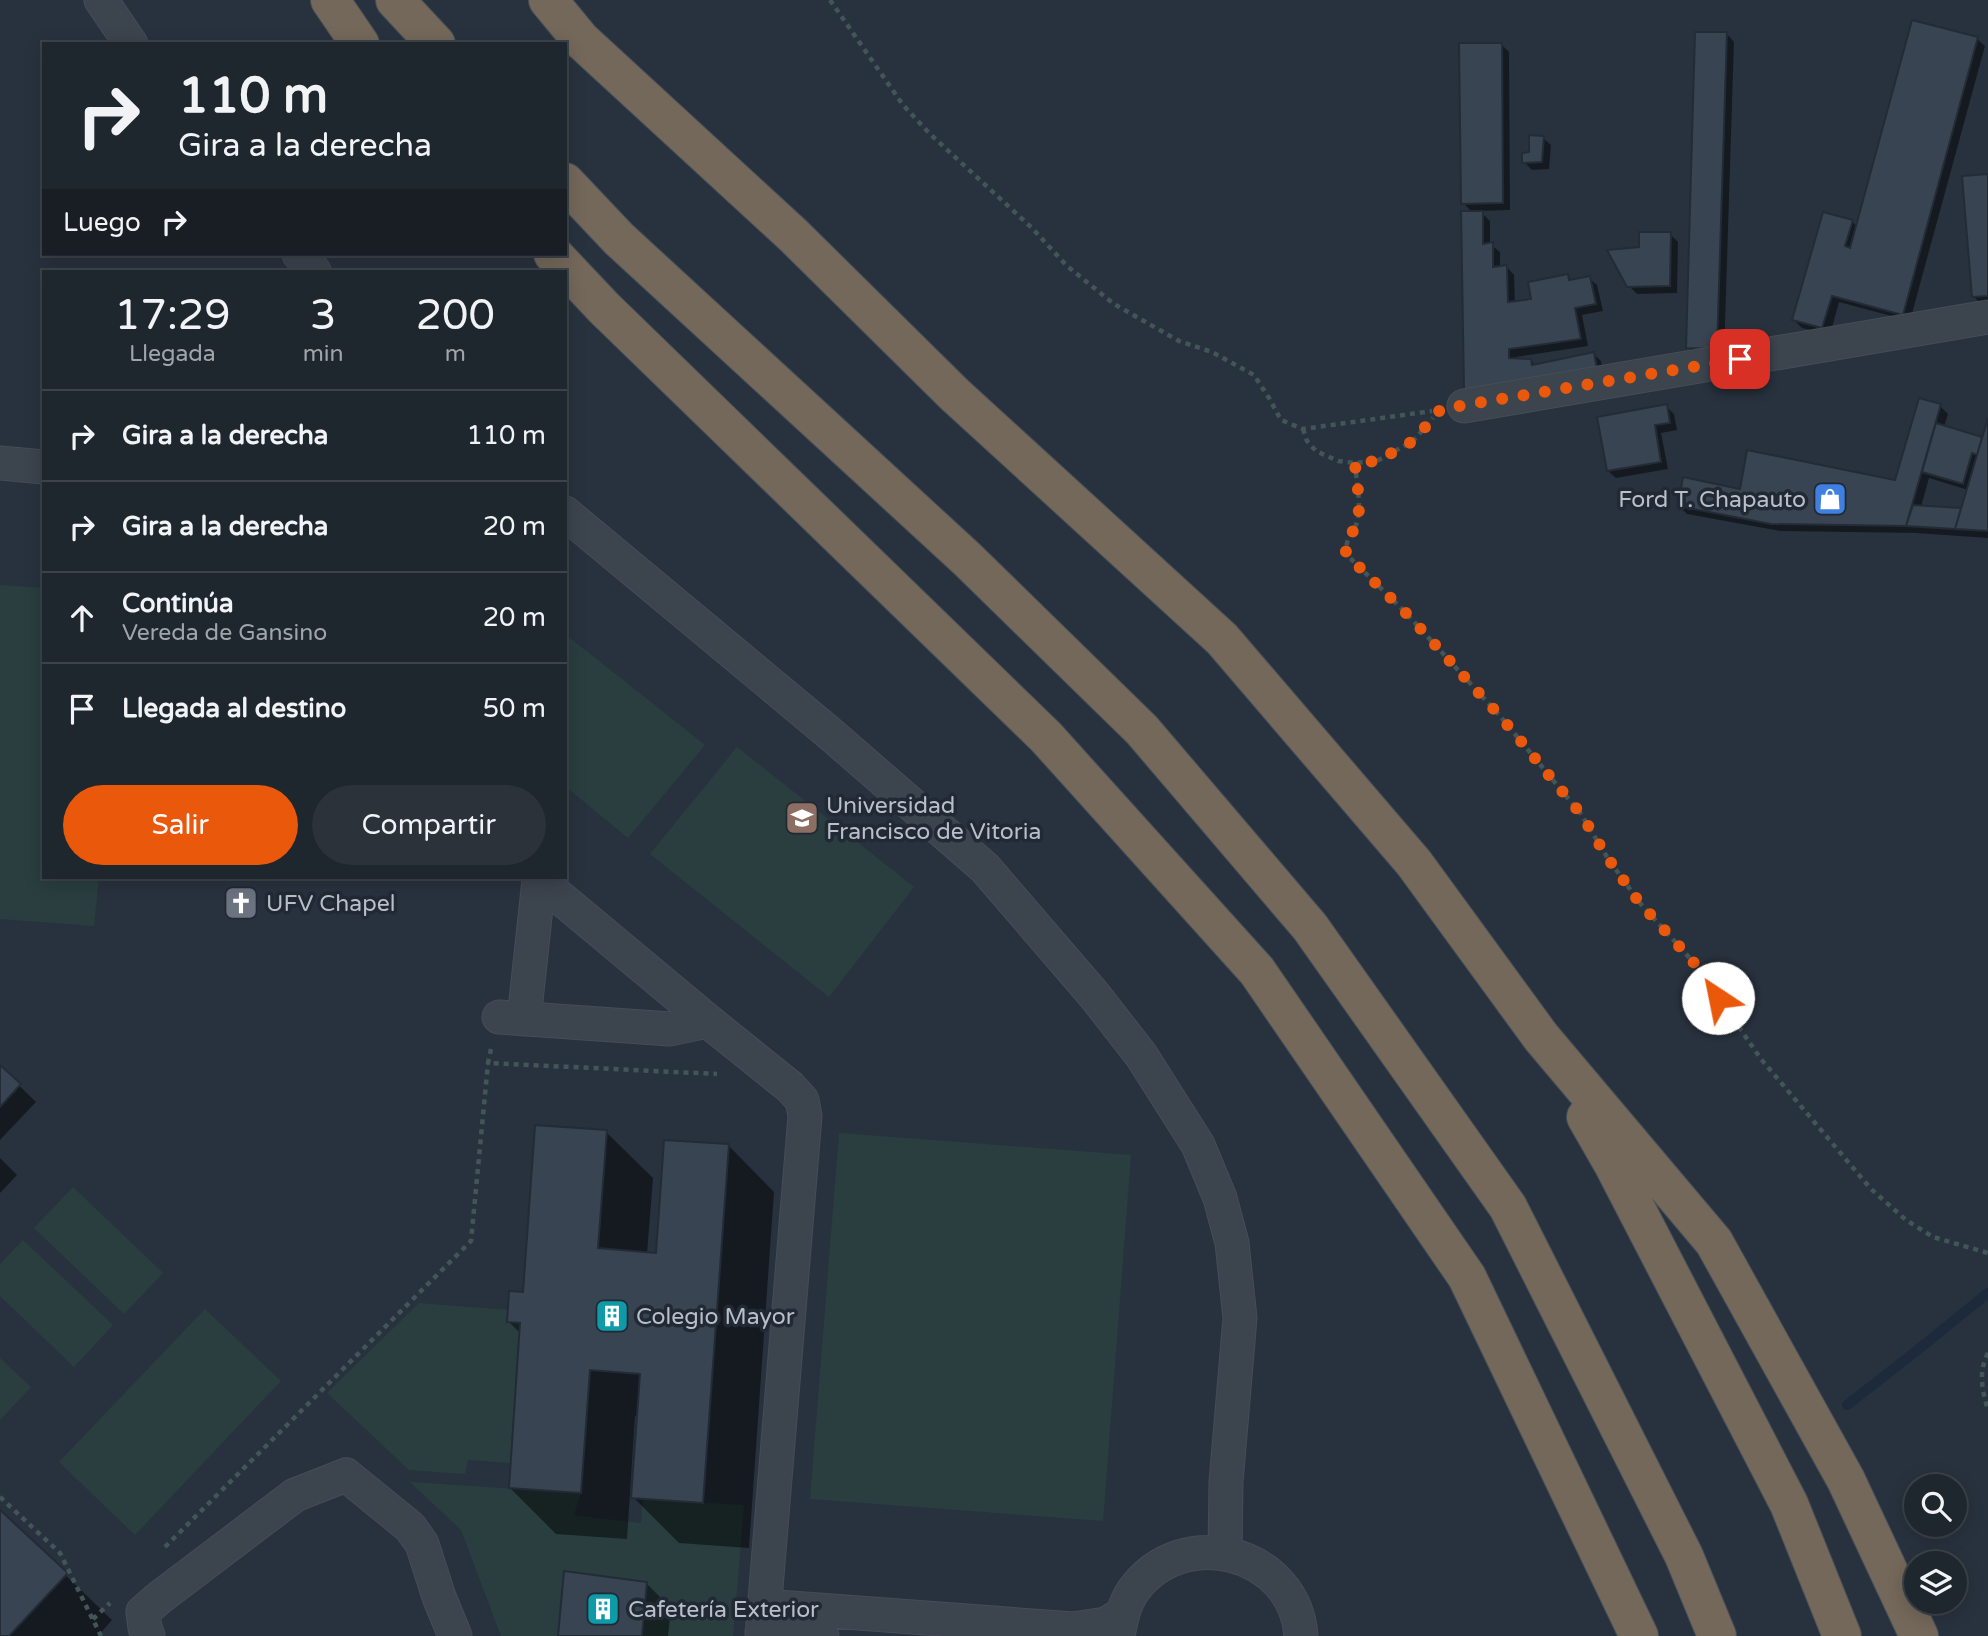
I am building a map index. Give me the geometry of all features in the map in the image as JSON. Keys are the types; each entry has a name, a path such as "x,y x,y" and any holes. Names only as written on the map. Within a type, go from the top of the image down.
{"highway":[{"path":"330,0 359,42"},
{"path":"395,0 434,42"},
{"path":"548,0 581,40 793,236 954,394 1222,639 1414,863 1541,1037 1714,1242 1846,1480 1919,1636"},
{"path":"567,184 619,239 968,559 1142,730 1310,927 1508,1207 1684,1556 1717,1636"},
{"path":"555,256 604,308 1046,737 1257,971 1467,1276 1639,1636"},
{"path":"1541,1037 1613,1164 1789,1504 1842,1636"}],"street":[{"path":"100,0 130,42"},
{"path":"301,256 313,270"},
{"path":"1464,406 1988,317"},
{"path":"0,463 42,467"},
{"path":"567,515 827,731 985,869 1095,996 1141,1055 1198,1144 1220,1198 1232,1243 1240,1318 1226,1482 1225,1552"},
{"path":"537,879 511,1018 670,1029 708,1021"},
{"path":"538,879 790,1087 802,1100 805,1116 763,1625"},
{"path":"148,1636 143,1612 159,1598 295,1495 346,1475 410,1527 422,1544 455,1636"},
{"path":"763,1625 1073,1629 1106,1624 1120,1625 1133,1591 1151,1572 1174,1559 1199,1552 1225,1552 1246,1559 1265,1570 1281,1586 1293,1604 1301,1636"},
{"path":"763,1625 822,1636"}],"path":[{"path":"830,0 904,105 930,134 1032,228 1067,266 1114,304 1179,341 1212,352 1254,375 1281,420 1303,429 1441,409 1413,441 1377,461 1338,461 1316,451 1307,441 1303,429"},
{"path":"1355,463 1358,520 1345,544 1346,554 1407,614 1500,716 1543,768 1581,814 1639,902 1696,965 1761,1059 1871,1189 1906,1220 1933,1237 1988,1253"},
{"path":"161,1551 471,1241 488,1063 511,1018"},
{"path":"488,1063 721,1074"},
{"path":"1988,1353 1983,1363 1981,1387 1988,1410"},
{"path":"0,1497 60,1553 101,1636"},
{"path":"93,1619 112,1600"}],"green space":[{"path":"0,585 42,588 42,879 99,879 94,926 0,919"},
{"path":"567,636 705,745 628,838 567,788"},
{"path":"737,747 914,887 829,997 650,854"},
{"path":"839,1133 1131,1155 1103,1521 810,1499"},
{"path":"73,1187 163,1273 124,1314 34,1228"},
{"path":"23,1240 113,1325 74,1367 0,1296 0,1264"},
{"path":"419,1303 508,1310 507,1322 520,1323 510,1463 468,1460 465,1474 409,1470 327,1393"},
{"path":"205,1309 281,1381 135,1535 59,1462"},
{"path":"0,1358 31,1387 0,1420"},
{"path":"410,1482 581,1493 574,1515 641,1523 643,1499 744,1505 733,1636 501,1636 461,1530"}],"building":[{"path":"1912,20 1978,37 1903,315 1832,296 1822,328 1792,320 1823,212 1853,220 1845,246 1850,248"},
{"path":"1695,32 1727,32 1717,349 1686,348"},
{"path":"1459,43 1502,43 1503,203 1461,204"},
{"path":"1529,135 1544,136 1542,162 1522,163 1522,153 1529,152"},
{"path":"1988,174 1988,296 1972,297 1962,176"},
{"path":"1461,211 1483,211 1483,244 1493,242 1493,267 1507,265 1508,302 1531,299 1528,282 1568,274 1569,280 1590,276 1596,304 1575,308 1581,339 1509,349 1509,358 1531,359 1532,365 1594,352 1597,369 1464,391"},
{"path":"1639,232 1671,232 1670,286 1627,287 1607,250 1639,247"},
{"path":"1919,398 1941,404 1906,526 1771,524 1678,506 1683,477 1740,489 1747,450 1895,480"},
{"path":"1667,404 1670,423 1655,425 1661,462 1607,471 1597,417"},
{"path":"1988,418 1988,531 1955,529"},
{"path":"1936,423 1982,437 1977,455 1972,453 1963,484 1922,472"},
{"path":"1913,505 1961,508 1955,529 1906,526"},
{"path":"0,1065 21,1084 0,1107"},
{"name":"Colegio Mayor","path":"535,1125 607,1130 598,1248 656,1253 664,1140 729,1144 703,1503 631,1498 640,1374 590,1370 581,1493 509,1488 520,1323 507,1322 509,1291 523,1292"},
{"path":"0,1510 68,1573 9,1636 0,1636"},
{"name":"Cafetería Exterior","path":"564,1571 647,1582 642,1636 558,1636"}],"waterway":[{"path":"1847,1405 1988,1293"}],"place":[{"name":"Ford T. Chapauto","path":"1830,499"},
{"name":"Universidad Francisco de Vitoria","path":"802,818"},
{"name":"UFV Chapel","path":"241,903"},
{"name":"Colegio Mayor","path":"612,1316"},
{"name":"Cafetería Exterior","path":"603,1609"}],"route":[{"path":"1718,998 1696,965 1639,902 1581,814 1500,716 1407,614 1346,554 1345,544 1358,520 1355,463 1377,461 1413,441 1441,409 1740,359"}]}
